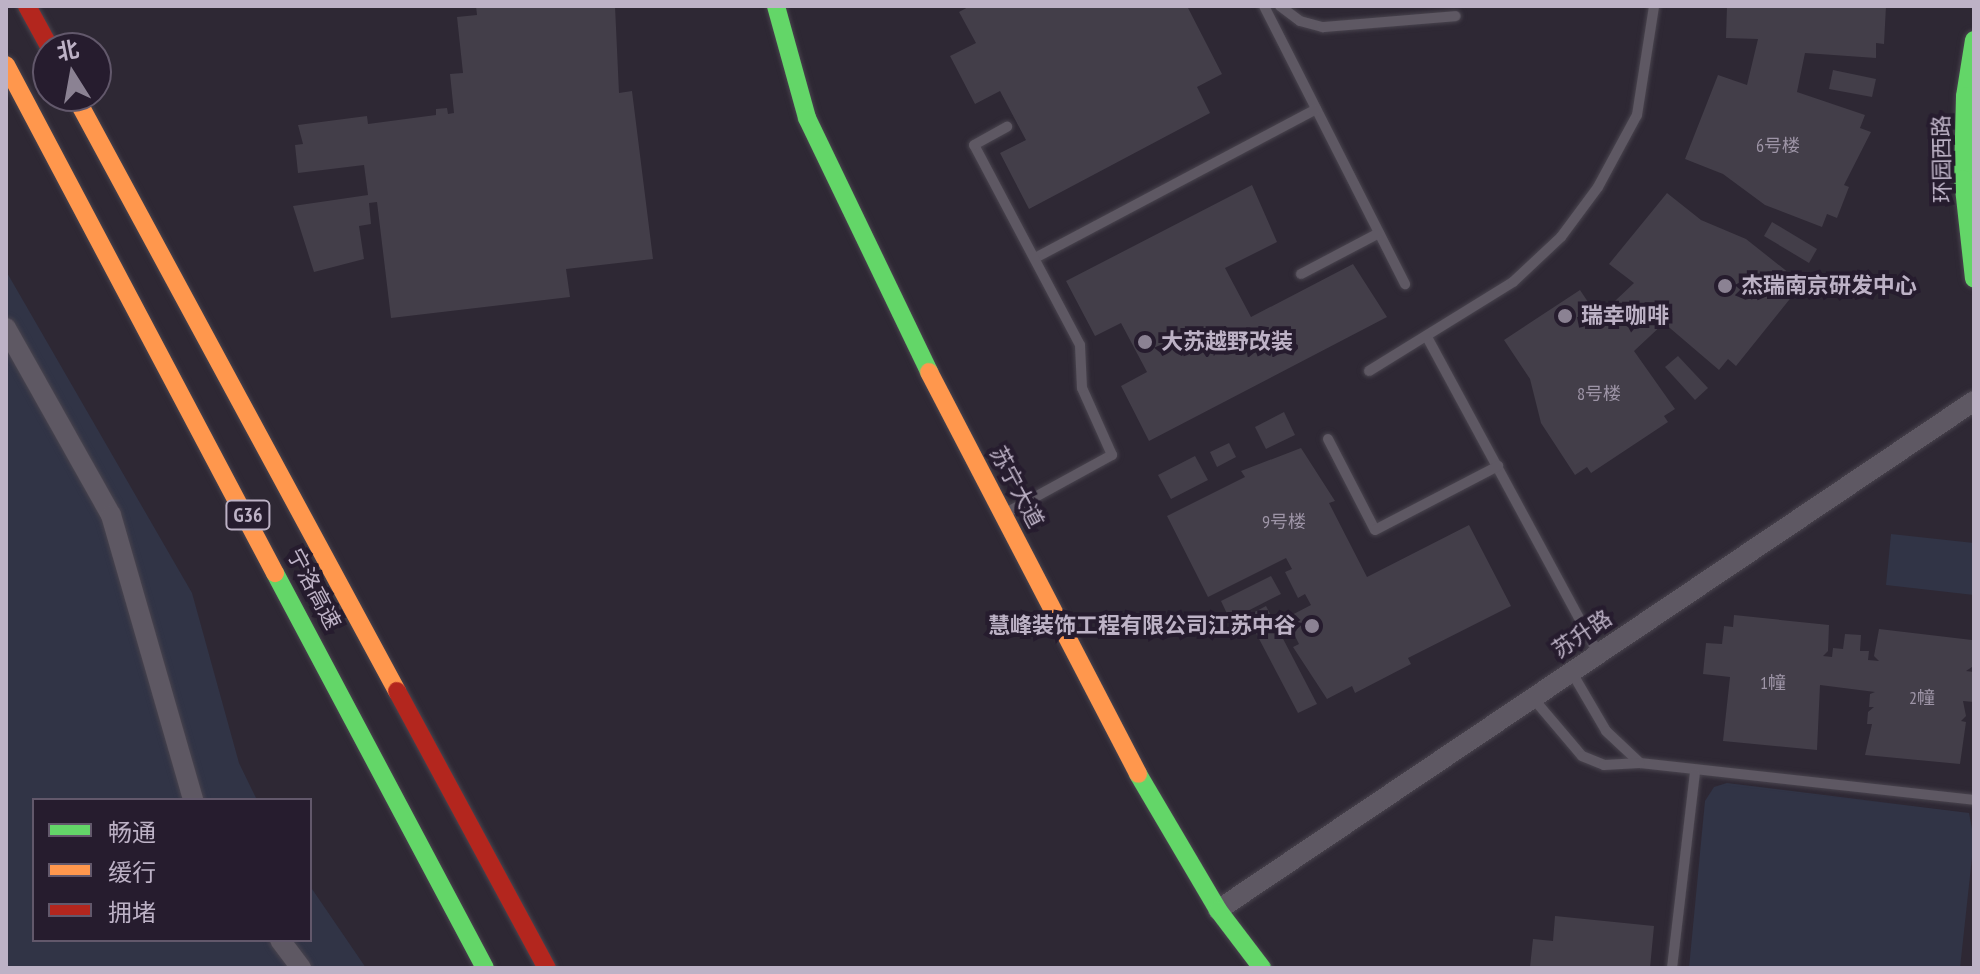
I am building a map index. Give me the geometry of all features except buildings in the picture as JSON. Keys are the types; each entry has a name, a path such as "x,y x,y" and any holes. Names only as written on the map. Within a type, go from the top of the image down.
{"main road":[{"path":"27,6 41,32"},
{"name":"苏宁大道","path":"776,6 807,118 844,207 1139,775 1218,910 1262,968"},
{"name":"环园西路","path":"1974,40 1965,96 1974,278"},
{"name":"宁洛高速","path":"6,65 485,968"},
{"name":"宁洛高速","path":"84,112 547,968"}],"street":[{"path":"6,328 111,515 192,798"},
{"name":"苏升路","path":"1218,910 1974,401"},
{"path":"282,942 301,968"}],"lane":[{"path":"1264,6 1405,284"},
{"path":"1280,6 1300,21 1323,27 1456,16"},
{"path":"1369,371 1513,282 1561,237 1598,187 1637,115 1654,6"},
{"path":"1035,258 1316,109"},
{"path":"1004,514 1112,455 1082,388 1080,345 974,145 1007,127"},
{"path":"1301,274 1379,233"},
{"path":"1427,337 1598,653"},
{"path":"1328,439 1375,530 1498,466"},
{"path":"1571,671 1606,731 1640,763"},
{"path":"1532,697 1582,756 1604,765 1640,763 1695,773 1974,800"},
{"path":"1672,968 1695,773"}],"shaded area":[{"path":"6,271 192,593 239,763 256,798 32,798 32,942 312,942 312,889 366,968 6,968"},
{"path":"1891,534 1974,543 1974,595 1886,585"},
{"path":"1727,783 1969,813 1974,839 1960,968 1689,968 1705,801 1714,787"}],"traffic: fast":[{"path":"776,6 807,118 929,372"},
{"path":"1974,40 1965,96 1963,179 1974,278"},
{"path":"275,573 485,968"},
{"path":"1138,774 1218,910 1262,968"}],"traffic: slow":[{"path":"6,65 275,573"},
{"path":"84,112 397,691"},
{"path":"929,372 1138,774"}],"traffic: jam":[{"path":"27,6 41,32"},
{"path":"397,691 547,968"}],"place":[{"name":"杰瑞南京研发中心","path":"1725,286"},
{"name":"瑞幸咖啡","path":"1565,316"},
{"name":"大苏越野改装","path":"1145,342"},
{"name":"慧峰装饰工程有限公司江苏中谷","path":"1312,626"}]}
